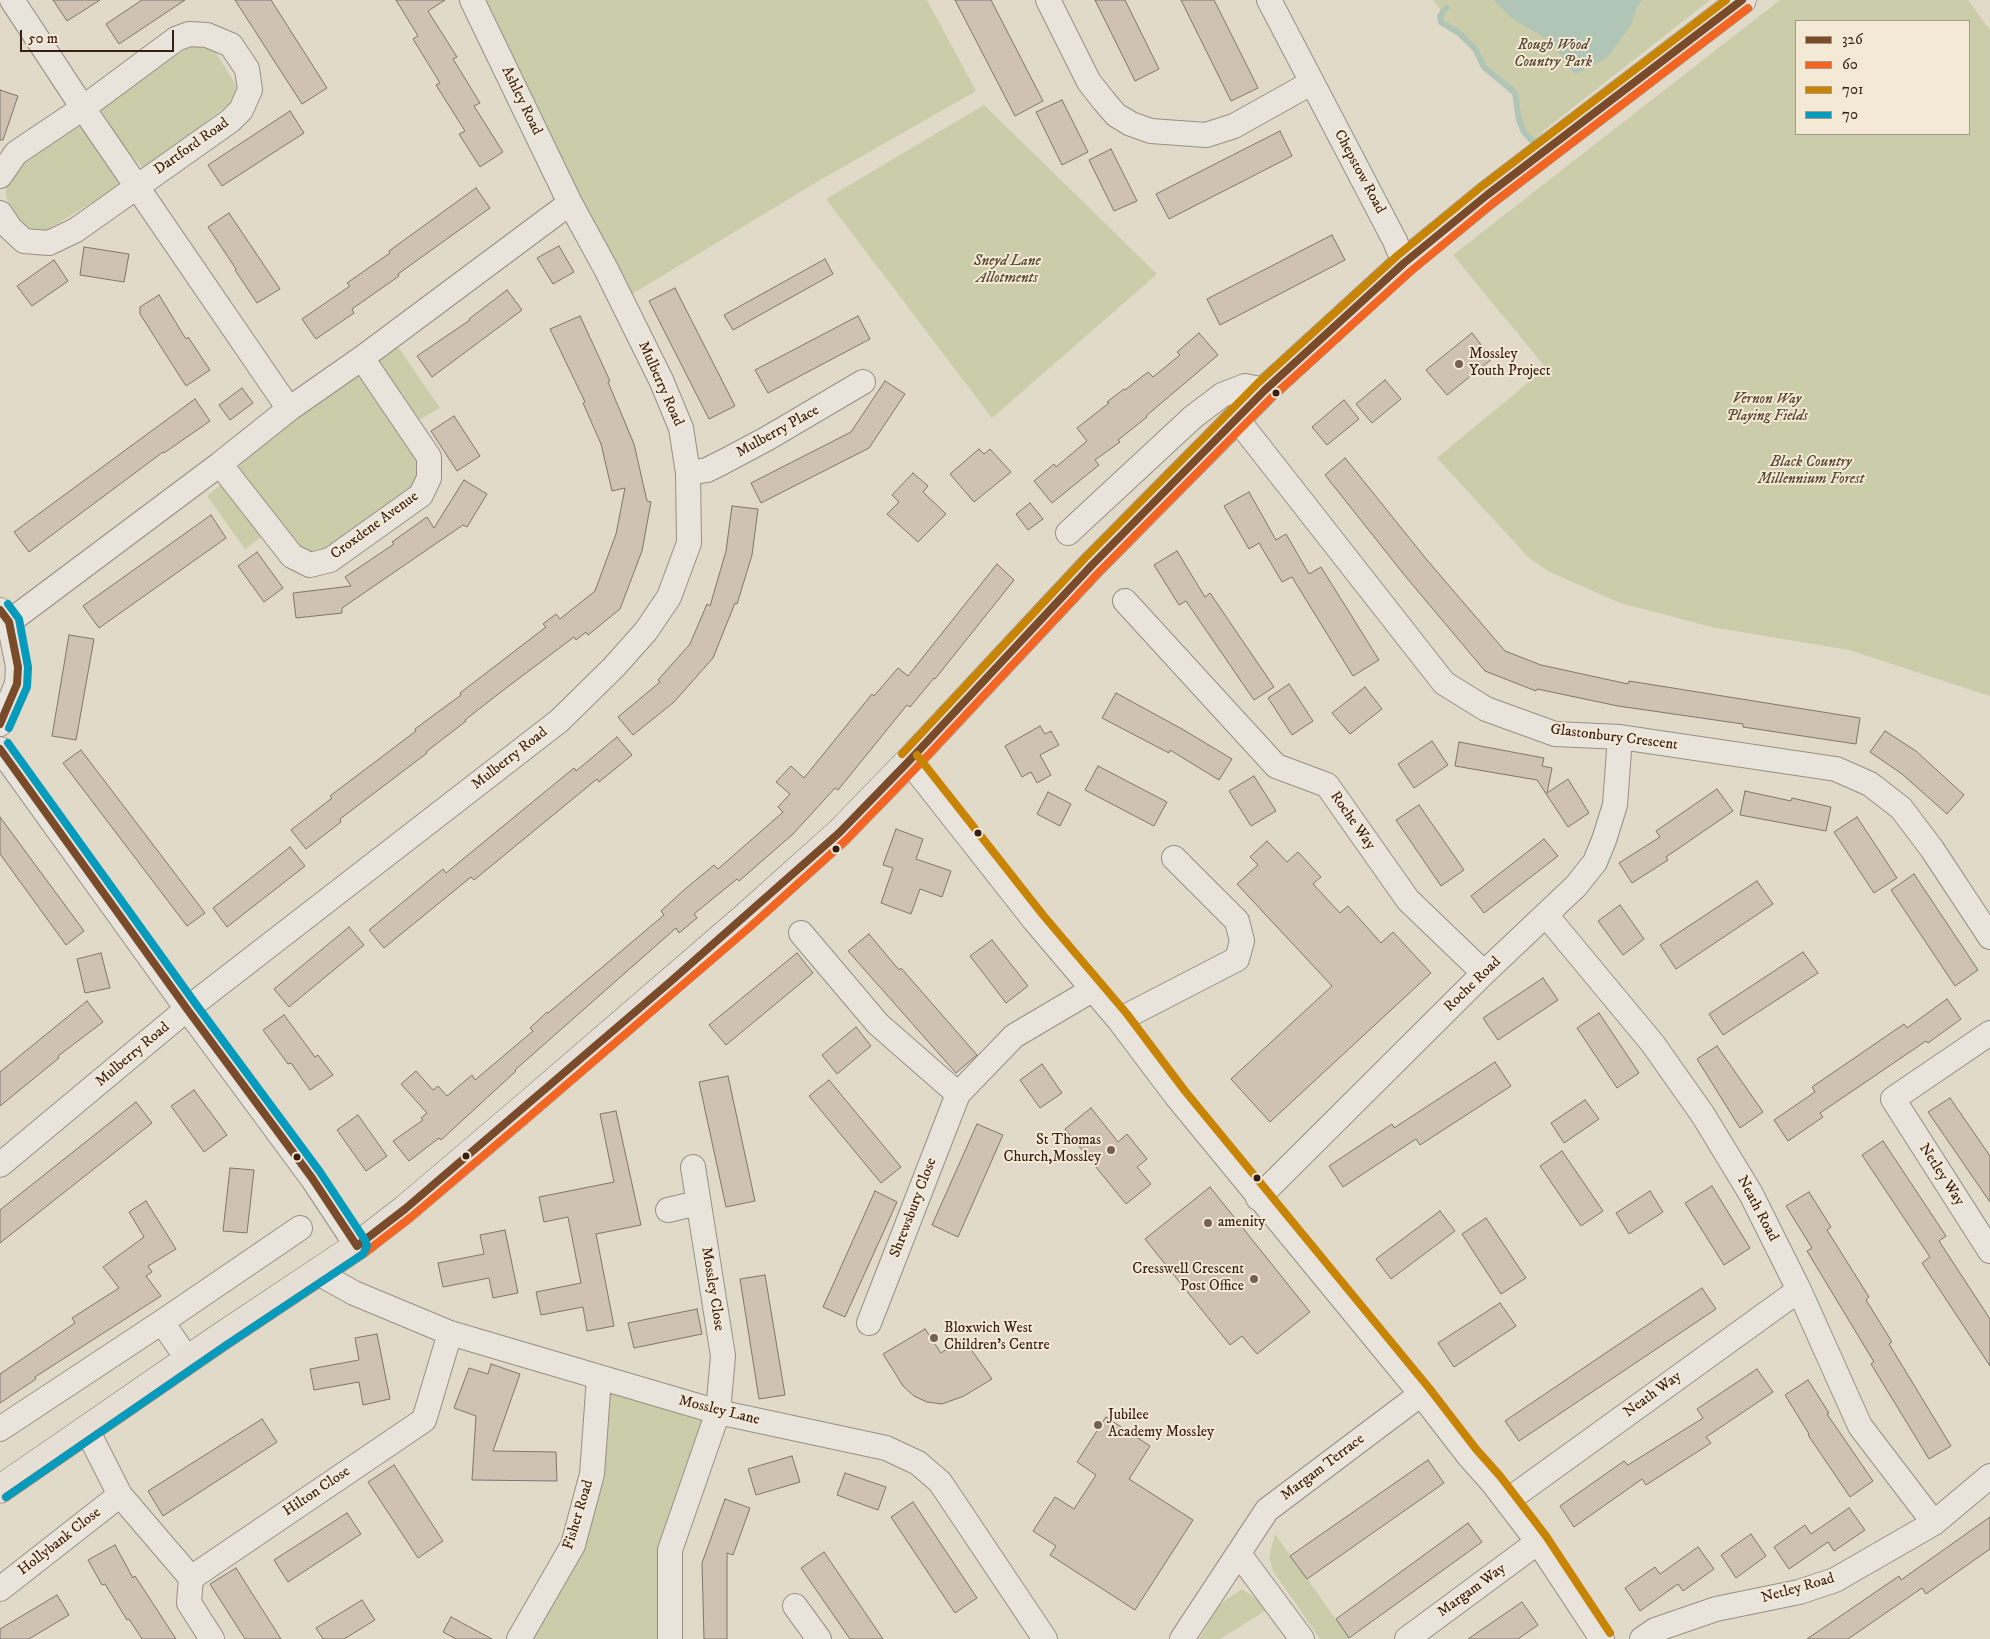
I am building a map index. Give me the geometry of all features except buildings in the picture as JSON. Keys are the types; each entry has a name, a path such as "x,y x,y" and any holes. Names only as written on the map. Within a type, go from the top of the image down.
{"main road":[{"path":"0,1489 357,1246 510,1119 736,925 839,833 1092,565 1265,390 1404,262 1487,195 1742,0"}],"street":[{"path":"12,0 83,108 289,409"},
{"name":"Ashley Road","path":"472,0 570,203"},
{"path":"1048,0 1090,82 1104,102 1116,114 1131,124 1151,131 1206,135 1234,126 1311,83"},
{"name":"Chepstow Road","path":"1269,0 1391,233 1404,262"},
{"name":"Dartford Road","path":"0,176 16,153 83,108 176,39 189,34 207,35 231,45 247,69 250,90 241,110 230,121 76,230 49,243 24,241 10,228 0,213"},
{"path":"0,724 17,684 18,666 5,616 220,464 289,409 362,358 570,203"},
{"name":"Mulberry Road","path":"0,1165 188,1010 558,721 614,667 646,631 669,597 689,543 688,473 680,428 661,380 606,269 570,203"},
{"name":"Croxdene Avenue","path":"220,464 292,556 310,565 330,560 421,495 429,478 429,457 362,358"},
{"name":"Mulberry Place","path":"688,473 707,470 723,462 863,382"},
{"path":"1068,533 1193,417 1222,395 1245,386 1265,390"},
{"name":"Glastonbury Crescent","path":"1237,419 1444,683 1486,709 1555,734 1620,737 1836,769 1870,784 1901,808 1932,849 1990,938"},
{"name":"Roche Way","path":"1125,600 1276,766 1327,785 1408,900 1484,973"},
{"name":"Roche Road","path":"1258,1198 1484,973 1576,886 1595,862 1615,805 1620,737"},
{"path":"0,749 312,1178 357,1246"},
{"path":"909,761 1092,990 1119,1020 1176,1097 1507,1501 1538,1542 1602,1639"},
{"path":"1119,1020 1237,959 1242,941 1237,922 1174,858"},
{"name":"Neath Road","path":"1546,915 1653,1044 1704,1115 1751,1194 1799,1290 1860,1426 1934,1523"},
{"path":"812,938 878,1024 958,1094"},
{"name":"Shrewsbury Close","path":"869,1323 958,1094 1014,1036 1092,990"},
{"name":"Netley Way","path":"1990,1033 1893,1099 1990,1251"},
{"name":"Mossley Close","path":"693,1167 723,1356 718,1412"},
{"path":"668,1210 698,1203"},
{"path":"0,1429 300,1228"},
{"name":"Mossley Lane","path":"318,1272 354,1293 450,1333 718,1412 886,1448 918,1463 940,1482 1045,1639"},
{"name":"Neath Way","path":"1507,1501 1799,1290"},
{"path":"162,1322 188,1360"},
{"name":"Hilton Close","path":"191,1578 424,1420 450,1333"},
{"name":"Fisher Road","path":"519,1639 573,1545 592,1474 599,1378"},
{"name":"Margam Terrace","path":"1182,1639 1267,1510 1421,1394"},
{"path":"670,1639 670,1550 718,1412"},
{"path":"87,1430 120,1495 191,1578 189,1603 212,1639"},
{"name":"Netley Road","path":"1642,1639 1656,1630 1716,1609 1799,1592 1836,1580 1934,1523 1990,1476"},
{"name":"Hollybank Close","path":"0,1590 120,1495"},
{"name":"Margam Way","path":"1407,1639 1538,1542"},
{"path":"1239,1554 1302,1639"},
{"path":"796,1606 819,1639"}],"green space":[{"path":"486,0 927,0 976,91 815,183 629,296"},
{"name":"Rough Wood Country Park","path":"1433,0 1710,0 1543,131 1535,144 1524,132 1519,120 1515,93 1484,67 1475,49 1460,34 1441,22 1440,9"},
{"name":"Vernon Way Playing Fields","path":"1780,0 1968,0 1990,30 1990,696 1849,650 1712,627 1620,603 1548,571 1529,558 1437,458 1546,368 1453,255"},
{"path":"206,46 215,51 236,85 234,100 152,164 142,167 126,150 101,110 110,99 189,47"},
{"name":"Sneyd Lane Allotments","path":"984,105 1157,274 992,418 826,199"},
{"path":"83,124 122,184 45,231 31,231 15,218 6,197 6,184 12,173 73,126"},
{"path":"398,347 440,408 417,421 378,361"},
{"path":"355,376 364,377 422,465 414,487 320,555 298,550 237,473 243,457"},
{"path":"224,482 264,535 245,549 207,496"},
{"path":"609,1392 705,1417 661,1545 657,1639 533,1639 580,1553"},
{"path":"1275,1534 1350,1639 1320,1639 1273,1571 1269,1557"},
{"path":"1242,1589 1270,1608 1220,1639 1199,1639 1220,1604"}],"shaded area":[{"path":"1494,0 1642,0 1637,7 1631,25 1607,58 1575,74 1549,40 1511,18"}],"waterway":[{"path":"1446,8 1440,16 1441,22 1460,34 1475,49 1484,67 1515,93 1519,120 1524,132 1535,144"}],"transit line":[{"name":"701","path":"902,754 1085,558 1258,383 1397,256 1481,187 1726,0"},
{"name":"326","path":"357,1246 405,1209 670,982 839,833 1092,565 1265,390 1404,263 1487,195 1742,0"},
{"name":"60","path":"6,1497 225,1346 363,1254 411,1217 524,1121 751,926 846,840 1099,572 1272,397 1411,271 1493,203 1748,8"},
{"name":"70","path":"8,604 19,619 28,667 27,687 9,728"},
{"name":"326","path":"0,610 9,622 18,667 17,684 0,724"},
{"name":"70","path":"6,1497 225,1346 363,1254 367,1246 365,1240 320,1172 195,1003 8,743"},
{"name":"326","path":"0,749 187,1009 312,1178 357,1246"},
{"name":"701","path":"917,755 1043,915 1127,1014 1185,1091 1500,1476 1546,1536 1610,1633"}],"place":[{"name":"Mossley Youth Project","path":"1459,364"},
{"name":"St Thomas Church,Mossley","path":"1111,1150"},
{"name":"amenity","path":"1208,1223"},
{"name":"Cresswell Crescent Post Office","path":"1254,1279"},
{"name":"Bloxwich West Children's Centre","path":"934,1338"},
{"name":"Jubilee Academy Mossley","path":"1098,1425"}],"park label":[{"name":"Black Country Millennium Forest","path":"1811,472"}]}
